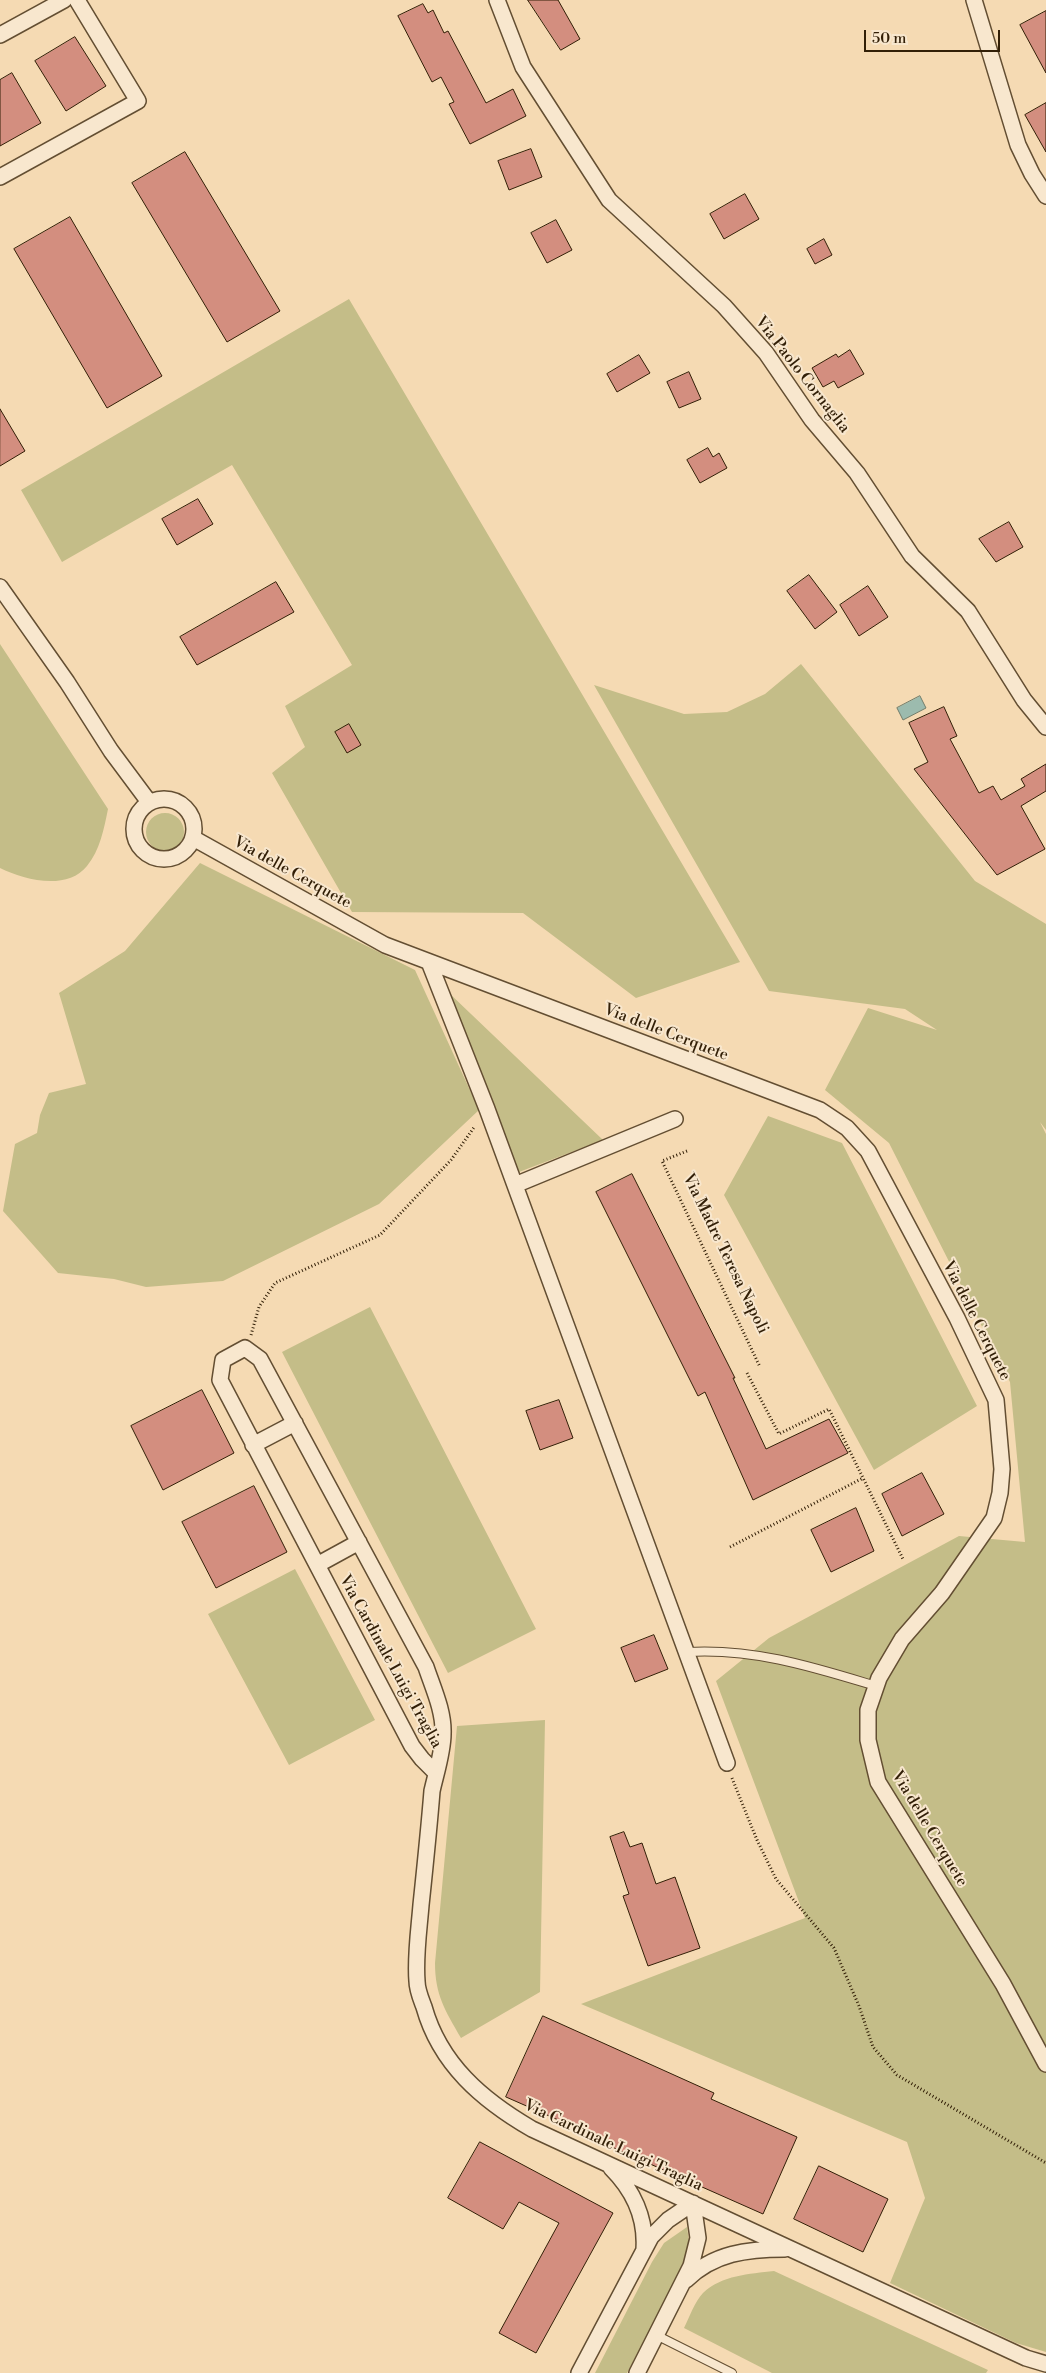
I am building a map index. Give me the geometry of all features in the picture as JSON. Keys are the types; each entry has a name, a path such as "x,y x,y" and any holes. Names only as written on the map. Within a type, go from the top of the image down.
{"street":[{"path":"0,35 64,0"},
{"path":"0,177 138,101 77,0"},
{"name":"Via Paolo Cornaglia","path":"498,0 523,67 609,200 724,306 766,353 812,420 857,473 912,556 968,611 1024,700 1046,728"},
{"path":"974,0 1018,146 1046,196"},
{"path":"0,586 67,682 111,751 149,802"},
{"path":"161,798 173,800 183,805 192,820 193,838 187,848 172,858 155,858 144,852 137,843 133,832 137,814 149,802 161,798"},
{"name":"Via delle Cerquete","path":"193,838 385,944 820,1110 847,1128 868,1151 957,1318 996,1400 1002,1469 1000,1493 994,1518 942,1593 902,1639 876,1686 868,1710 868,1740 878,1782 1003,1984 1046,2064"},
{"path":"429,962 487,1109 727,1763"},
{"path":"515,1185 675,1119"},
{"name":"Via Cardinale Luigi Traglia","path":"436,1773 422,1760 412,1746 220,1380 223,1360 245,1348 260,1359 426,1667 437,1698 444,1734 436,1773 432,1791 418,1942 417,1983 428,2023 441,2049 460,2074 480,2094 504,2113 532,2129 1026,2358 1046,2364"},
{"path":"253,1445 294,1423"},
{"name":"Via Cardinale Luigi Traglia","path":"317,1565 358,1542"},
{"path":"606,2163 620,2177 635,2202 643,2229 644,2250"},
{"path":"579,2373 644,2250 659,2228 693,2203 698,2238 693,2259 685,2281 636,2373"},
{"path":"685,2281 709,2262 724,2255 756,2250 790,2248"}],"lane":[{"path":"687,1652 718,1650 793,1661 876,1686"},
{"path":"656,2335 732,2373"}],"path":[{"path":"245,1348 259,1307 275,1283 380,1234 451,1160 487,1109"},
{"name":"Via Madre Teresa Napoli","path":"687,1151 662,1161 760,1367"},
{"path":"746,1373 779,1434 829,1409 903,1559"},
{"path":"730,1547 863,1478"},
{"path":"727,1763 756,1840 776,1879 834,1948 859,2006 873,2047 897,2075 1046,2163"}],"shaded area":[{"path":"349,299 740,962 636,998 523,913 352,912 272,773 305,747 285,706 352,665 232,465 62,562 21,490"},
{"path":"0,644 108,809 101,839 91,860 79,874 68,879 45,881 21,876 0,868"},
{"path":"801,664 975,881 1046,924 1046,1130 1040,1122 1046,1134 1046,2352 1016,2343 890,2283 925,2198 907,2142 581,2004 805,1918 716,1681 769,1638 959,1536 1025,1542 1010,1382 889,1143 825,1090 868,1008 937,1030 905,1009 769,991 594,685 684,714 727,712 765,694"},
{"path":"920,696 926,708 903,720 897,708"},
{"path":"165,813 179,818 184,832 179,846 165,851 151,846 146,832 151,818"},
{"path":"200,863 415,970 479,1110 379,1204 223,1281 146,1287 114,1279 58,1273 3,1211 15,1144 37,1133 40,1115 49,1093 86,1084 59,993 125,951"},
{"path":"449,993 603,1140 519,1172"},
{"path":"768,1116 842,1143 977,1406 874,1470 724,1195"},
{"path":"370,1307 536,1629 448,1673 282,1352"},
{"path":"295,1569 375,1720 289,1765 208,1614"},
{"path":"545,1720 540,1992 461,2038 442,2002 435,1974 457,1726"},
{"path":"687,2227 691,2254 627,2373 595,2373 652,2262 664,2243"},
{"path":"774,2271 988,2370 986,2373 772,2373 684,2328 697,2300 710,2287 736,2276"}],"building":[{"path":"528,0 558,0 580,39 561,50"},
{"path":"423,4 428,13 433,10 444,33 448,31 486,103 513,89 526,116 470,144 449,104 454,102 441,77 432,82 398,16"},
{"path":"1046,11 1046,73 1020,25"},
{"path":"75,37 106,86 66,111 35,61"},
{"path":"12,73 41,123 0,146 0,80"},
{"path":"1046,103 1046,152 1025,115"},
{"path":"531,149 542,177 509,190 498,161"},
{"path":"185,152 280,311 227,342 132,183"},
{"path":"745,194 759,219 724,239 710,214"},
{"path":"70,217 162,376 107,408 14,249"},
{"path":"556,220 572,250 547,263 531,233"},
{"path":"824,239 832,255 815,264 807,249"},
{"path":"850,350 864,374 838,388 834,381 823,387 812,368 836,354 838,357"},
{"path":"639,355 650,373 617,392 607,374"},
{"path":"689,372 701,399 679,408 667,382"},
{"path":"0,409 25,451 0,466"},
{"path":"708,448 713,457 719,453 727,468 700,483 687,460"},
{"path":"198,499 213,524 177,545 162,519"},
{"path":"1009,522 1023,547 996,562 979,539"},
{"path":"809,575 837,612 815,629 787,591"},
{"path":"276,582 294,612 197,665 180,637"},
{"path":"868,586 888,617 859,636 840,605"},
{"path":"944,707 957,736 950,739 979,793 993,786 1001,800 1025,786 1021,779 1046,764 1046,791 1021,806 1045,849 997,875 914,769 928,762 909,723"},
{"path":"349,724 361,745 347,753 335,732"},
{"path":"632,1174 735,1378 733,1378 766,1449 829,1419 848,1453 753,1500 705,1392 698,1396 596,1192"},
{"path":"202,1390 234,1453 163,1490 131,1426"},
{"path":"559,1400 573,1438 540,1450 526,1411"},
{"path":"922,1473 944,1514 902,1536 882,1494"},
{"path":"254,1486 287,1552 216,1588 182,1522"},
{"path":"856,1508 874,1551 831,1572 811,1530"},
{"path":"654,1635 668,1669 635,1682 621,1648"},
{"path":"624,1832 630,1847 642,1843 656,1884 675,1877 700,1948 648,1966 623,1896 629,1894 610,1837"},
{"path":"543,2016 714,2093 711,2099 797,2137 763,2214 596,2140 597,2137 506,2097"},
{"path":"480,2142 613,2213 536,2353 499,2333 559,2223 519,2202 503,2229 448,2198"},
{"path":"819,2166 888,2199 863,2252 794,2219"}]}
